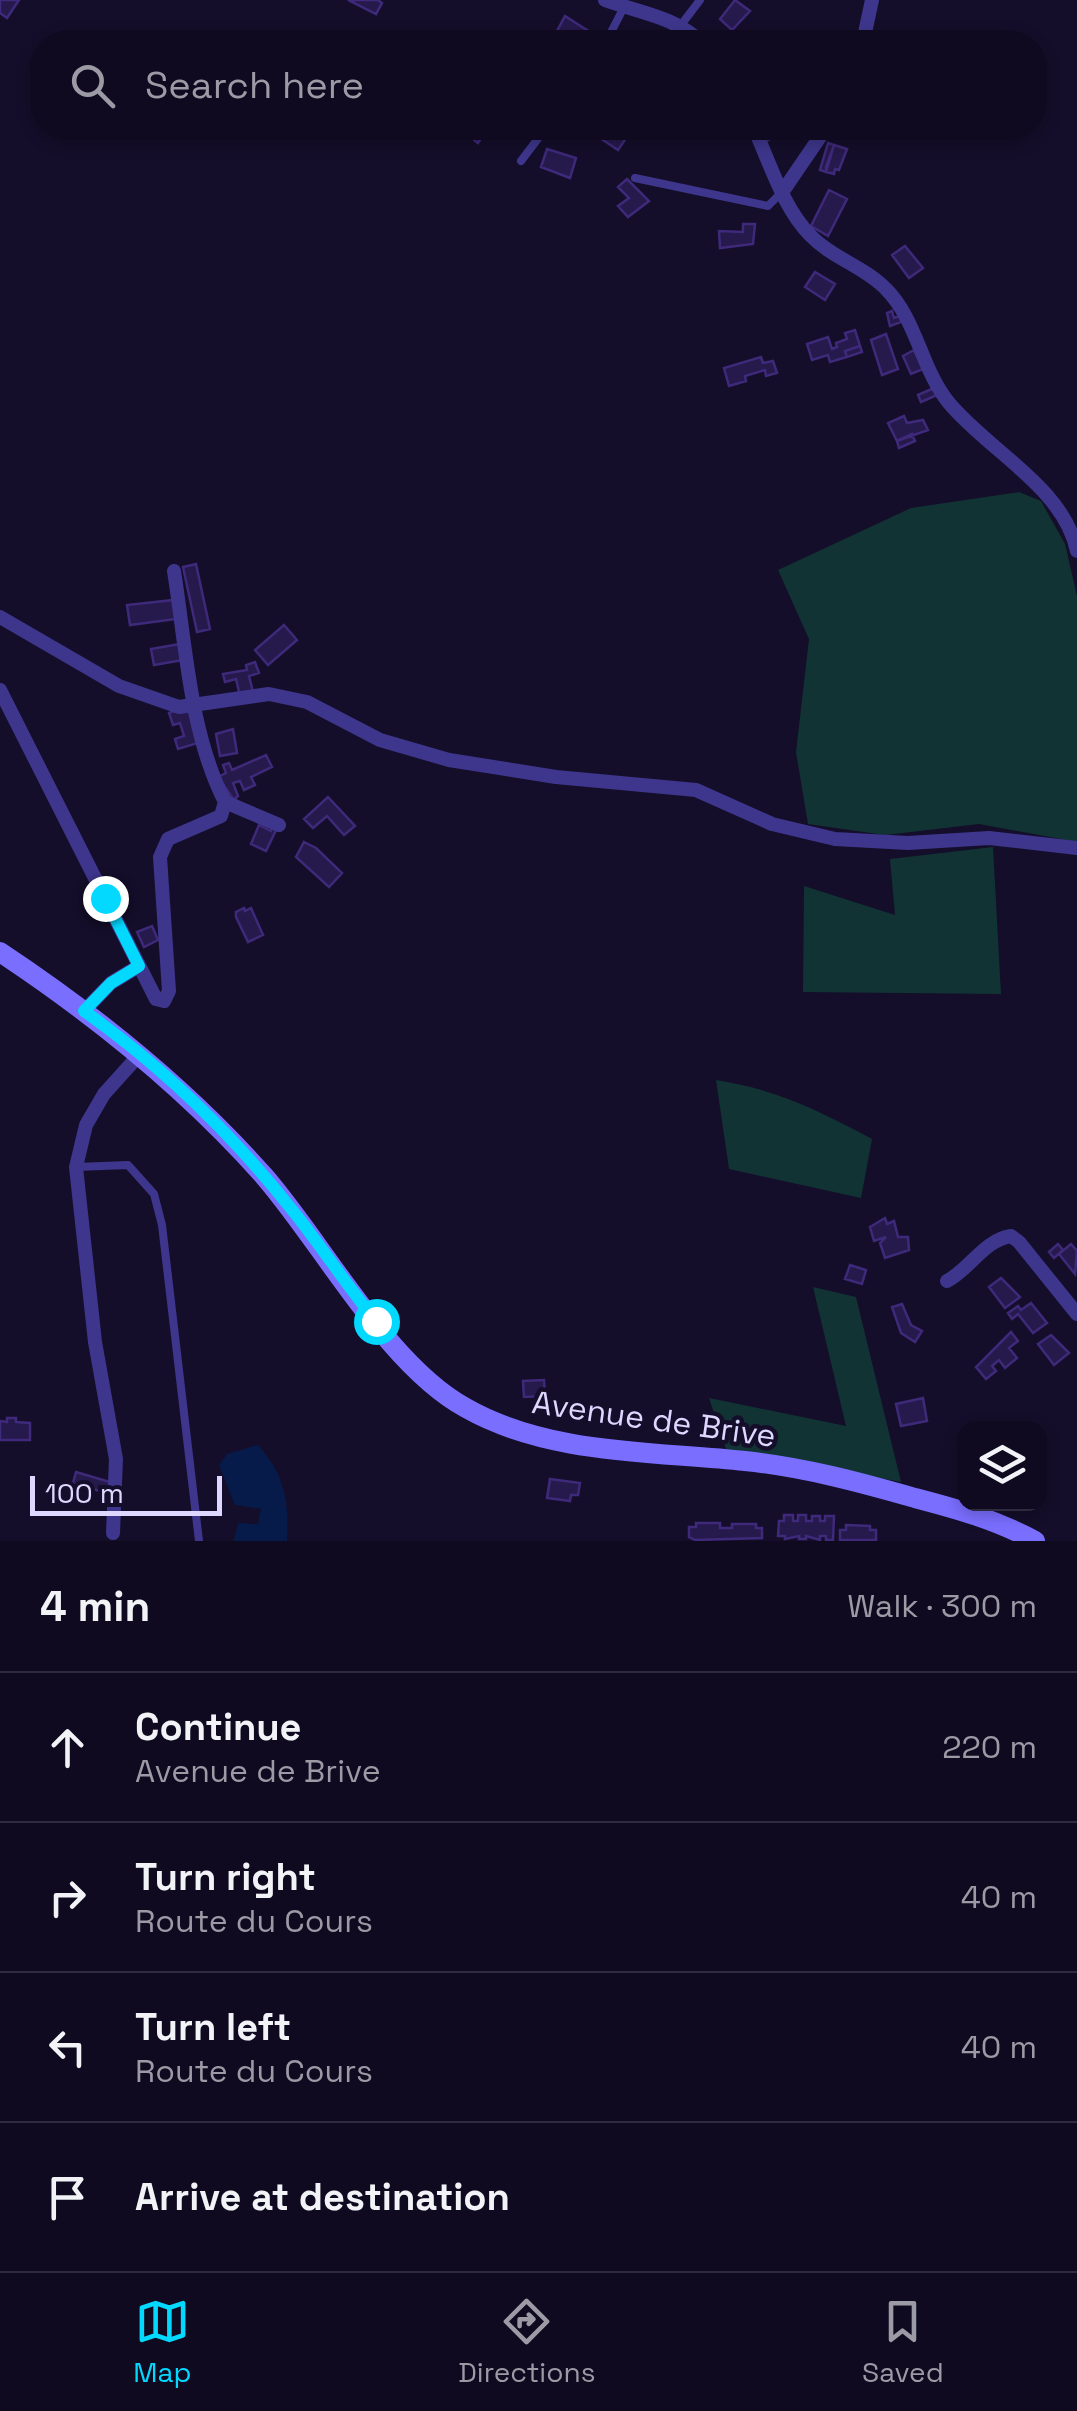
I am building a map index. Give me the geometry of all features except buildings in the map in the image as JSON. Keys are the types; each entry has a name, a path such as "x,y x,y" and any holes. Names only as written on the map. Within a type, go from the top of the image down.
{"street":[{"path":"605,0 659,15 687,30"},
{"path":"866,30 872,0"},
{"path":"759,140 791,210 811,237 886,288 900,308 930,376 947,401 984,441 1058,505 1073,531 1077,551"},
{"path":"782,191 818,140"},
{"path":"174,571 212,776 225,802 279,825"},
{"path":"0,617 118,686 178,706 269,694 307,702 380,740 449,760 556,777 696,790 772,824 834,839 908,843 989,838 1077,848"},
{"path":"0,690 156,999 164,1000 169,991 160,857 168,839 221,816 225,802"},
{"name":"Avenue de Brive","path":"0,952 84,1011 186,1093 266,1178 411,1364 463,1407 523,1433 565,1442 828,1474 1035,1541"},
{"path":"84,1011 111,983 139,966"},
{"path":"118,1537 116,1459 94,1342 76,1167 86,1125 104,1094 140,1054"},
{"path":"947,1282 963,1273 990,1243 1011,1236 1077,1314"}],"lane":[{"path":"681,25 700,0"},
{"path":"612,30 624,7"},
{"path":"520,161 537,140"},
{"path":"635,178 768,206 782,191"},
{"path":"76,1167 128,1165 154,1194 162,1225 199,1541"}],"green space":[{"path":"1019,492 1041,501 1065,544 1077,596 1077,842 979,824 885,835 808,824 796,752 809,639 778,570 911,508"},
{"path":"993,847 1001,994 803,992 804,886 895,915 890,859"},
{"path":"716,1080 797,1102 872,1139 861,1198 729,1169"},
{"path":"813,1287 856,1297 901,1482 726,1449 709,1398 846,1426"}],"water":[{"path":"258,1445 280,1478 287,1513 287,1541 234,1541 238,1523 258,1524 261,1509 235,1505 219,1465 227,1454"}],"route":[{"path":"105,898 139,966 111,983 84,1011 162,1072 217,1125 294,1212 376,1321"}]}
